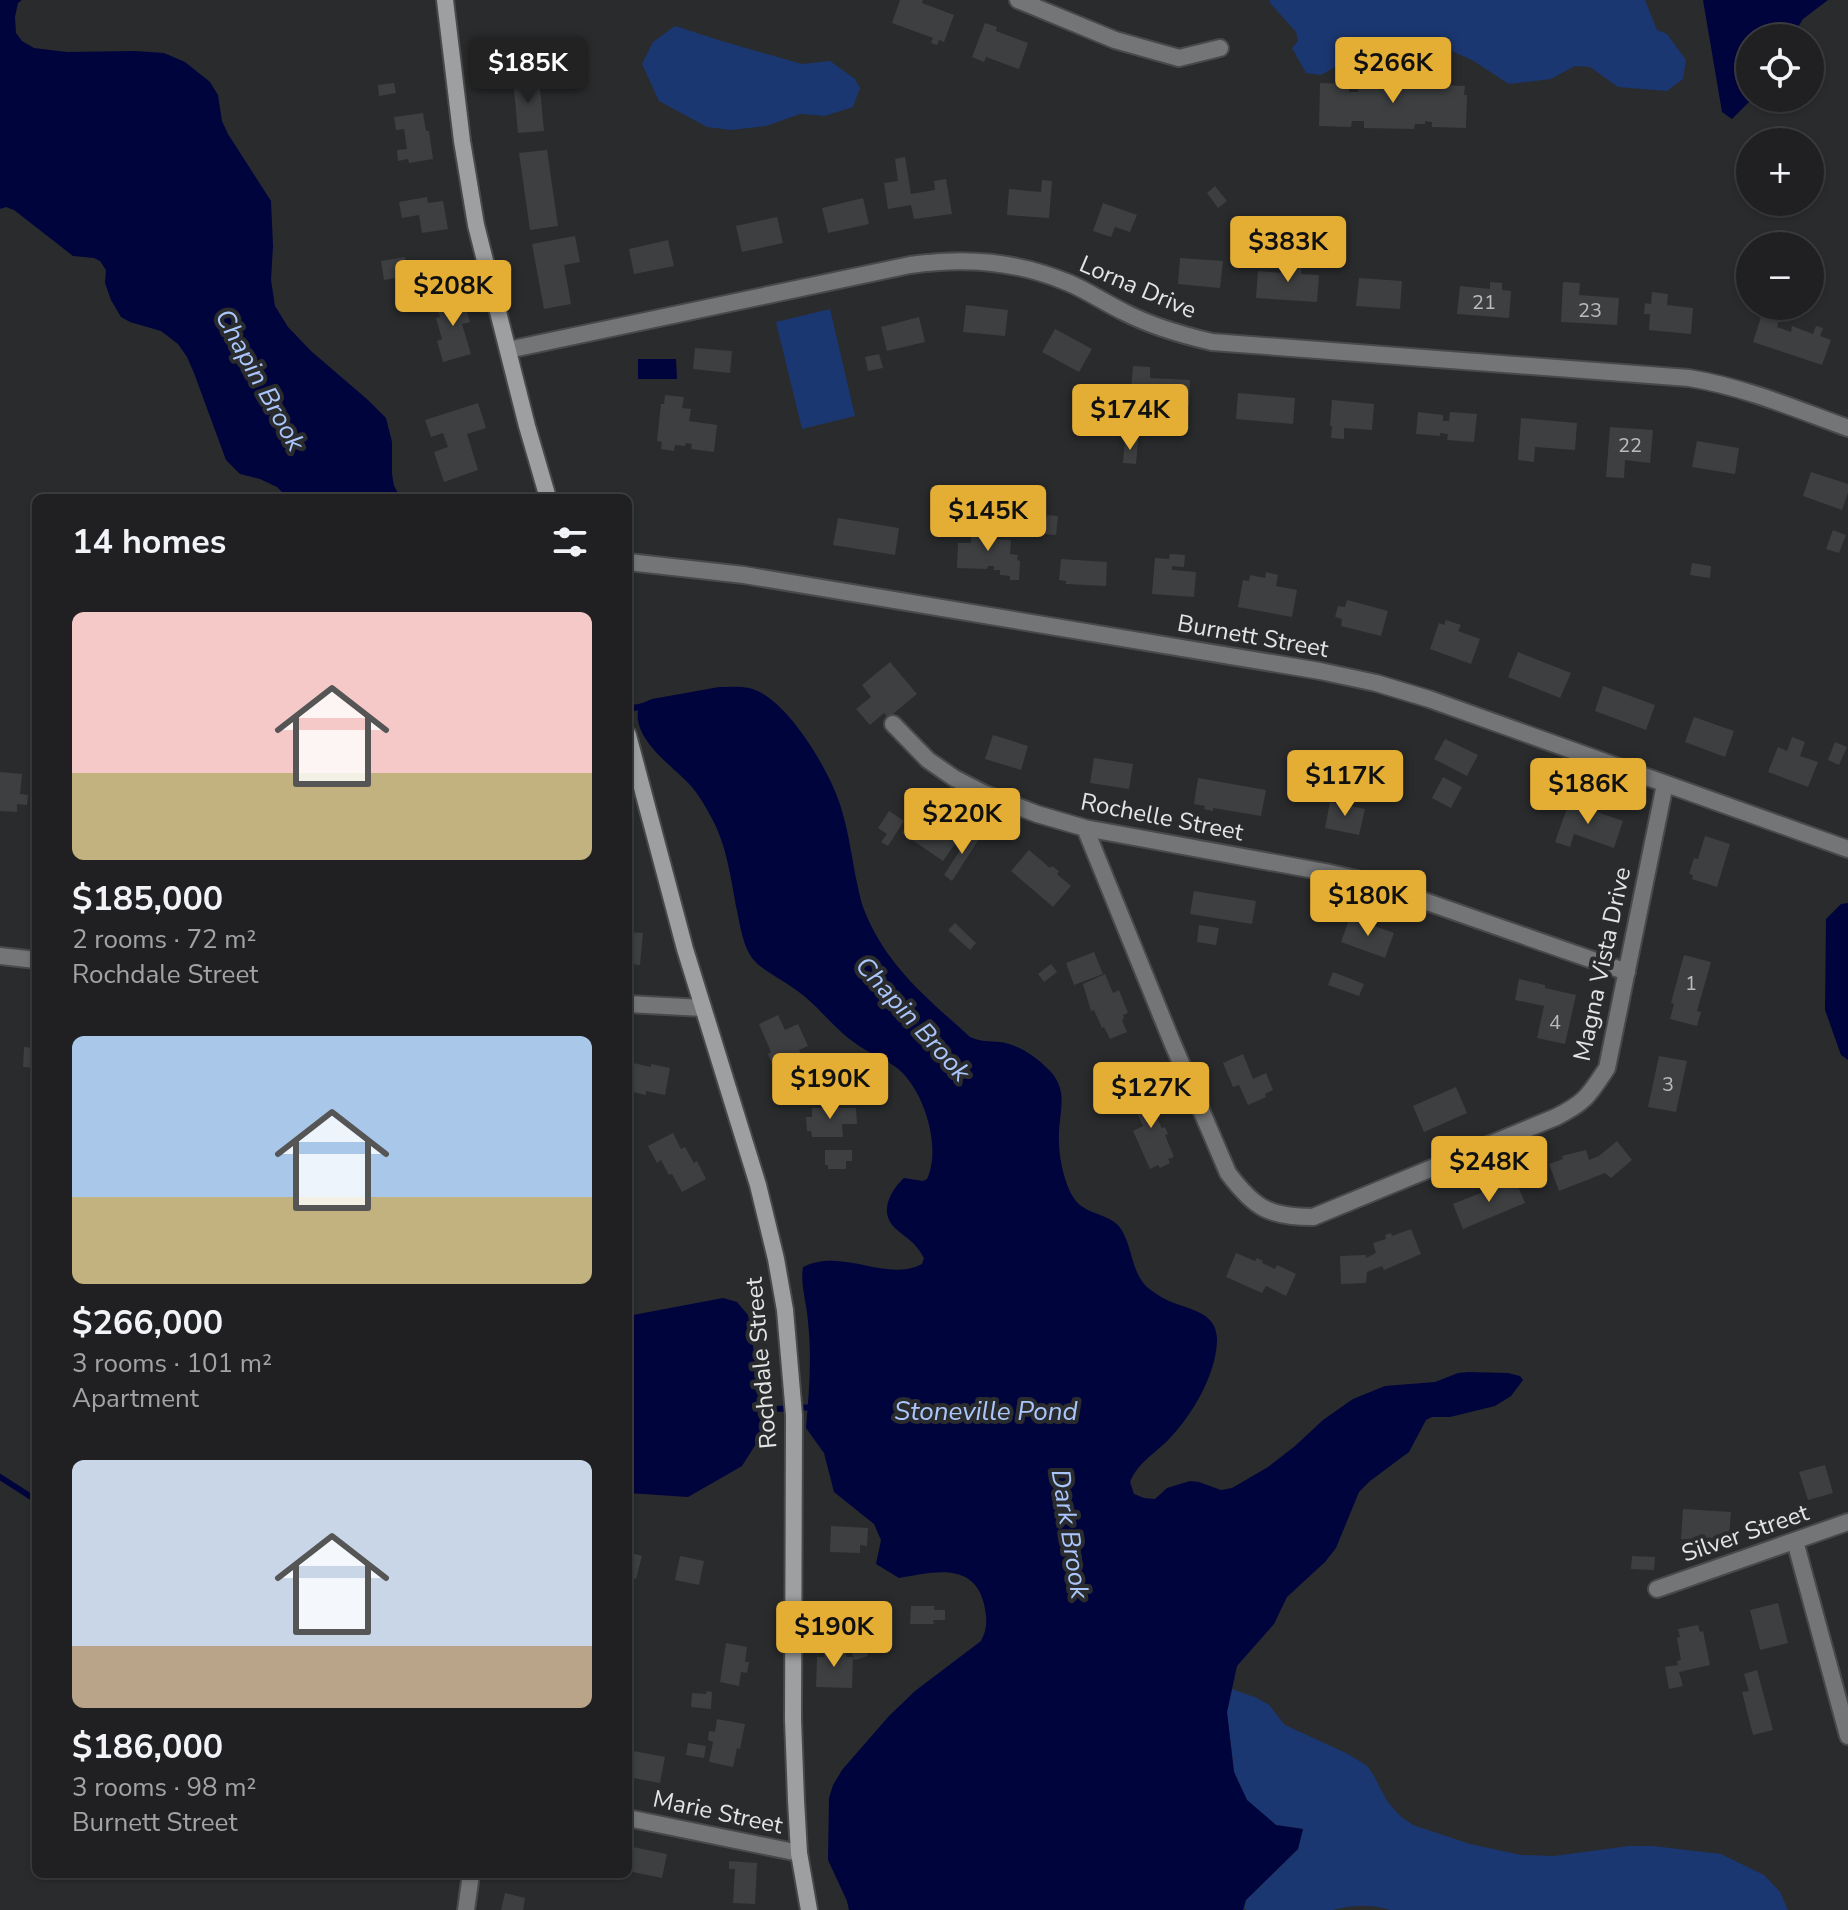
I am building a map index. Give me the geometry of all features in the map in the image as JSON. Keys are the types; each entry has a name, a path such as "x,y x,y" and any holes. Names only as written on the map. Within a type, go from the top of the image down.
{"street":[{"path":"445,0 473,211 547,494"},
{"path":"1018,0 1115,40 1179,58 1220,48"},
{"name":"Lorna Drive","path":"508,350 910,265 970,260 1025,269 1069,283 1149,323 1212,342 1689,378 1742,390 1848,428"},
{"name":"Burnett Street","path":"632,562 774,580 1347,676 1429,699 1848,849"},
{"name":"Rochelle Street","path":"893,724 928,760 954,778 1013,806 1085,828 1370,882 1627,972"},
{"name":"Rochdale Street","path":"632,750 685,949 758,1185 785,1310 794,1415 793,1720 799,1853 809,1910"},
{"name":"Magna Vista Drive","path":"1085,828 1228,1173 1249,1199 1261,1207 1288,1216 1313,1217 1556,1117 1588,1096 1607,1068 1665,784"},
{"path":"0,956 32,960"},
{"path":"632,1004 703,1008"},
{"name":"Silver Street","path":"1657,1589 1848,1522"},
{"path":"1795,1541 1848,1736"},
{"name":"Marie Street","path":"632,1819 799,1853"},
{"path":"466,1910 470,1878"}],"shaded area":[{"path":"1270,0 1645,0 1657,30 1667,34 1686,60 1683,79 1667,91 1618,87 1590,67 1575,66 1551,79 1509,84 1472,60 1427,40 1377,43 1321,75 1306,73 1292,48 1298,41 1296,32"},
{"path":"675,26 802,64 830,61 855,79 860,88 853,107 825,116 800,114 766,126 731,130 707,127 659,101 642,64 653,42"},
{"path":"830,309 855,416 802,429 776,322"},
{"path":"1232,1689 1269,1705 1285,1725 1366,1765 1387,1801 1413,1825 1470,1844 1521,1855 1554,1856 1629,1846 1721,1854 1764,1875 1780,1892 1788,1910 1390,1910 1362,1906 1333,1910 1247,1910 1244,1908 1246,1900 1298,1849 1303,1829 1276,1825 1247,1800 1234,1772 1227,1712"}],"water":[{"path":"0,0 22,0 18,3 15,17 16,33 34,48 67,52 164,53 185,62 210,82 218,95 222,121 228,134 271,201 271,280 275,306 288,327 311,351 386,418 392,442 394,486 399,494 284,494 260,479 240,474 226,460 194,373 178,344 161,331 121,317 111,300 105,283 106,270 100,261 73,256 14,210 6,207 0,209"},
{"path":"1703,0 1828,0 1800,24 1736,24 1736,112 1739,112 1732,119 1722,112"},
{"path":"638,359 676,359 677,379 638,379"},
{"name":"Stoneville Pond","path":"719,687 745,687 764,694 793,721 819,759 837,796 862,904 883,946 908,978 970,1037 1019,1048 1037,1059 1055,1077 1062,1103 1060,1157 1067,1185 1075,1200 1117,1224 1140,1279 1147,1287 1165,1299 1199,1312 1212,1323 1217,1341 1208,1380 1179,1428 1133,1475 1130,1482 1134,1494 1155,1499 1167,1488 1190,1481 1221,1490 1232,1488 1268,1467 1353,1399 1385,1386 1435,1382 1468,1372 1508,1373 1523,1380 1511,1396 1495,1406 1426,1420 1409,1452 1359,1492 1336,1548 1287,1597 1274,1624 1237,1666 1227,1712 1234,1772 1247,1800 1276,1825 1303,1829 1298,1849 1246,1900 1243,1910 849,1910 828,1860 829,1798 833,1785 842,1770 889,1716 915,1691 981,1641 986,1614 979,1590 961,1575 938,1572 899,1578 876,1564 881,1540 874,1524 834,1492 824,1453 806,1428 810,1349 803,1267 833,1261 894,1270 922,1264 924,1258 921,1253 891,1223 887,1209 894,1189 904,1178 927,1179 931,1166 931,1136 928,1120 915,1090 897,1068 847,1037 804,996 752,958 742,935 721,839 707,809 691,786 645,738 638,716 640,704"},
{"path":"1848,903 1848,1060 1841,1055 1825,1010 1826,919 1841,904"},
{"path":"723,1298 737,1302 748,1315 766,1428 742,1466 688,1497 632,1493 633,1315"}],"building":[{"path":"900,0 923,0 922,3 954,15 944,42 939,40 937,45 931,43 933,38 892,23"},
{"path":"985,23 997,27 996,31 1028,43 1019,69 986,57 984,62 972,57"},
{"path":"539,77 544,131 518,133 513,79"},
{"path":"1414,80 1439,80 1439,85 1465,86 1466,128 1432,127 1432,122 1425,121 1425,124 1415,124 1414,129 1364,128 1364,121 1352,121 1351,127 1319,126 1320,83 1349,84 1349,92 1358,92 1358,83 1413,88"},
{"path":"394,83 396,93 379,96 378,85"},
{"path":"423,113 433,159 409,163 408,159 398,161 397,150 407,149 404,129 396,130 394,117"},
{"path":"547,150 558,226 530,230 519,153"},
{"path":"905,157 911,194 935,190 934,181 946,179 952,214 914,219 911,205 888,209 884,183 898,181 895,159"},
{"path":"1042,180 1052,181 1049,218 1007,215 1009,189 1041,192"},
{"path":"1215,186 1227,201 1218,208 1207,193"},
{"path":"427,197 428,203 443,201 448,229 422,233 419,215 402,218 399,202"},
{"path":"863,198 869,224 828,233 822,208"},
{"path":"1103,203 1137,215 1130,232 1115,227 1111,237 1093,231"},
{"path":"777,217 783,243 742,252 736,226"},
{"path":"575,236 580,262 564,265 571,304 544,309 532,244"},
{"path":"668,240 674,266 634,274 629,249"},
{"path":"405,257 408,276 384,280 381,261"},
{"path":"1180,258 1223,261 1220,288 1178,284"},
{"path":"1282,261 1302,262 1301,274 1319,275 1317,302 1256,298 1258,271 1281,273"},
{"path":"1359,278 1402,281 1400,309 1356,306"},
{"path":"1490,282 1502,283 1502,290 1511,291 1509,318 1457,314 1460,286 1490,289"},
{"path":"1563,282 1580,283 1579,295 1619,298 1617,325 1561,322"},
{"path":"1652,292 1668,294 1667,305 1693,308 1691,334 1649,330 1650,314 1644,314 1645,303 1651,304"},
{"path":"462,294 470,322 462,324 471,354 443,362 437,341 442,339 435,301"},
{"path":"966,305 1008,310 1005,336 963,332"},
{"path":"919,317 925,342 887,351 881,327"},
{"path":"1760,320 1779,320 1777,327 1791,332 1792,326 1813,334 1816,326 1823,328 1820,336 1831,340 1822,365 1753,342"},
{"path":"1055,329 1092,349 1079,372 1042,352"},
{"path":"695,348 732,351 730,373 693,369"},
{"path":"879,354 883,368 868,371 865,357"},
{"path":"1133,366 1150,367 1150,378 1190,380 1189,406 1170,405 1170,414 1145,413 1146,404 1130,403"},
{"path":"1238,393 1295,398 1293,424 1236,419"},
{"path":"665,395 684,397 682,408 691,409 689,421 717,425 714,452 691,449 692,444 686,443 685,446 675,445 674,451 661,449 662,442 657,441"},
{"path":"1332,400 1374,404 1372,430 1344,428 1344,439 1331,438"},
{"path":"478,403 486,428 467,434 478,470 444,482 434,452 448,447 443,433 431,437 425,420"},
{"path":"1418,412 1443,415 1443,421 1449,421 1450,412 1477,414 1474,442 1447,440 1448,434 1416,434"},
{"path":"1521,418 1577,423 1575,450 1535,447 1534,462 1518,460"},
{"path":"1610,427 1653,430 1650,463 1625,460 1624,478 1606,477"},
{"path":"1125,439 1138,440 1136,464 1123,463"},
{"path":"1697,441 1739,448 1735,474 1692,467"},
{"path":"1811,472 1848,484 1842,510 1803,496"},
{"path":"1047,515 1058,516 1056,535 1044,534"},
{"path":"838,518 899,528 895,555 833,545"},
{"path":"972,524 991,525 991,539 1011,540 1010,554 1018,555 1017,560 1020,561 1019,580 1000,575 1000,570 994,570 994,566 987,569 957,568 958,543 971,543"},
{"path":"1833,530 1846,535 1839,553 1826,549"},
{"path":"1170,554 1185,555 1184,567 1172,566 1172,570 1196,572 1194,597 1152,594 1155,558 1169,559"},
{"path":"1061,559 1107,562 1106,586 1066,584 1066,581 1059,580"},
{"path":"1692,563 1711,566 1710,578 1690,575"},
{"path":"1266,572 1278,575 1276,586 1297,590 1292,617 1238,607 1243,580 1249,581 1250,575 1265,578"},
{"path":"1347,600 1388,611 1381,636 1341,626 1342,619 1335,617 1338,606 1345,607"},
{"path":"1446,620 1461,625 1458,631 1480,639 1471,664 1430,649 1439,623 1444,625"},
{"path":"1518,652 1571,673 1560,698 1508,677"},
{"path":"890,662 917,694 888,718 884,713 870,725 856,709 871,697 862,685"},
{"path":"1603,686 1655,705 1646,730 1595,711"},
{"path":"1694,717 1734,731 1725,757 1685,742"},
{"path":"993,735 1028,746 1021,770 985,759"},
{"path":"1792,737 1805,742 1800,756 1818,762 1808,787 1768,772 1778,747 1787,751"},
{"path":"1445,739 1478,755 1467,776 1434,759"},
{"path":"1835,742 1847,747 1839,765 1828,760"},
{"path":"1094,758 1133,764 1129,789 1090,783"},
{"path":"0,772 22,774 20,794 28,795 27,805 17,804 17,812 0,811"},
{"path":"1443,777 1462,787 1451,808 1432,798"},
{"path":"1198,778 1266,790 1261,816 1213,808 1213,811 1194,804"},
{"path":"1330,802 1365,809 1359,835 1325,828"},
{"path":"1569,802 1589,809 1590,806 1598,809 1597,812 1623,821 1614,848 1574,834 1570,847 1555,842"},
{"path":"917,810 959,838 943,861 902,833"},
{"path":"889,811 904,821 888,846 881,842 887,834 878,828"},
{"path":"973,830 981,836 952,881 944,875"},
{"path":"1705,836 1730,844 1717,887 1692,879 1693,875 1689,874 1694,858 1698,859"},
{"path":"1029,850 1050,868 1052,866 1059,871 1057,874 1071,886 1053,907 1011,871"},
{"path":"1194,891 1256,901 1252,924 1190,914"},
{"path":"1350,917 1394,933 1385,958 1341,942"},
{"path":"955,923 976,943 970,950 948,930"},
{"path":"1199,925 1219,928 1216,945 1197,942"},
{"path":"632,932 643,933 640,965 632,964"},
{"path":"1094,952 1103,974 1074,985 1066,963"},
{"path":"1684,955 1711,962 1697,1011 1701,1012 1697,1026 1670,1019 1674,1004 1671,1003"},
{"path":"1051,964 1057,972 1044,982 1038,974"},
{"path":"1333,972 1364,984 1359,996 1328,985"},
{"path":"1105,974 1113,993 1119,990 1128,1013 1123,1015 1122,1020 1127,1032 1110,1039 1094,1010 1091,1011 1083,984"},
{"path":"1519,979 1576,995 1565,1044 1537,1038 1544,1006 1515,1000"},
{"path":"778,1015 785,1030 798,1024 808,1046 799,1050 801,1054 773,1067 768,1054 771,1052 759,1024"},
{"path":"24,1047 32,1048 32,1068 23,1067"},
{"path":"1243,1054 1253,1079 1266,1073 1273,1090 1265,1094 1266,1097 1248,1105 1239,1085 1233,1087 1223,1063"},
{"path":"1659,1056 1687,1061 1676,1112 1648,1107"},
{"path":"633,1063 670,1068 665,1095 632,1092"},
{"path":"1148,1086 1159,1110 1154,1112 1162,1128 1165,1127 1174,1157 1160,1168 1158,1165 1150,1169 1133,1131 1143,1126 1128,1094"},
{"path":"1456,1087 1467,1113 1424,1132 1413,1106"},
{"path":"812,1108 856,1108 857,1124 842,1124 843,1137 812,1137 811,1131 807,1131 806,1117 812,1117"},
{"path":"673,1133 681,1149 685,1147 694,1163 697,1161 706,1179 682,1192 661,1160 657,1163 648,1146"},
{"path":"1617,1141 1632,1160 1611,1178 1605,1173 1559,1191 1549,1164 1563,1159 1562,1156 1586,1150 1589,1160"},
{"path":"825,1150 852,1150 852,1161 846,1161 846,1169 828,1169"},
{"path":"1515,1179 1525,1203 1463,1229 1453,1204"},
{"path":"1411,1229 1421,1254 1384,1270 1382,1266 1367,1272 1366,1283 1341,1284 1340,1256 1366,1255 1366,1258 1376,1253 1373,1243 1386,1239 1385,1235 1391,1233 1392,1236"},
{"path":"1236,1253 1296,1274 1286,1296 1266,1286 1262,1293 1226,1277"},
{"path":"1825,1465 1833,1493 1808,1500 1799,1472"},
{"path":"1683,1509 1731,1512 1728,1549 1689,1546 1689,1540 1681,1539"},
{"path":"831,1526 868,1528 867,1546 860,1545 860,1553 830,1552"},
{"path":"632,1553 642,1556 636,1579 632,1578"},
{"path":"680,1556 704,1561 699,1585 675,1580"},
{"path":"1632,1556 1655,1557 1654,1570 1631,1569"},
{"path":"1778,1603 1788,1643 1760,1650 1750,1610"},
{"path":"911,1606 934,1606 934,1610 945,1610 945,1620 933,1620 934,1624 910,1624"},
{"path":"1698,1625 1700,1632 1703,1631 1710,1665 1679,1672 1683,1686 1669,1689 1665,1667 1678,1665 1677,1661 1681,1660 1678,1629"},
{"path":"862,1636 868,1656 854,1660 848,1640"},
{"path":"726,1643 747,1647 747,1673 741,1672 739,1686 720,1682"},
{"path":"824,1644 837,1644 837,1651 846,1651 846,1657 853,1657 852,1688 816,1687 817,1657 824,1657"},
{"path":"1757,1670 1773,1730 1753,1735 1742,1692 1749,1691 1744,1674"},
{"path":"707,1691 712,1692 711,1709 691,1707 692,1693 706,1694"},
{"path":"717,1719 745,1724 733,1767 709,1762 713,1742 708,1740 709,1731 715,1732"},
{"path":"688,1743 706,1746 704,1758 686,1755"},
{"path":"632,1751 665,1757 660,1783 632,1778"},
{"path":"632,1847 667,1854 662,1878 632,1872"},
{"path":"729,1861 757,1863 755,1904 733,1903 735,1869 729,1869"},
{"path":"505,1893 525,1898 523,1910 501,1910"}],"waterway":[{"name":"Chapin Brook","path":"632,708 644,706"},
{"name":"Dark Brook","path":"756,1410 816,1407"},
{"name":"Dark Brook","path":"0,1477 32,1497"}]}
